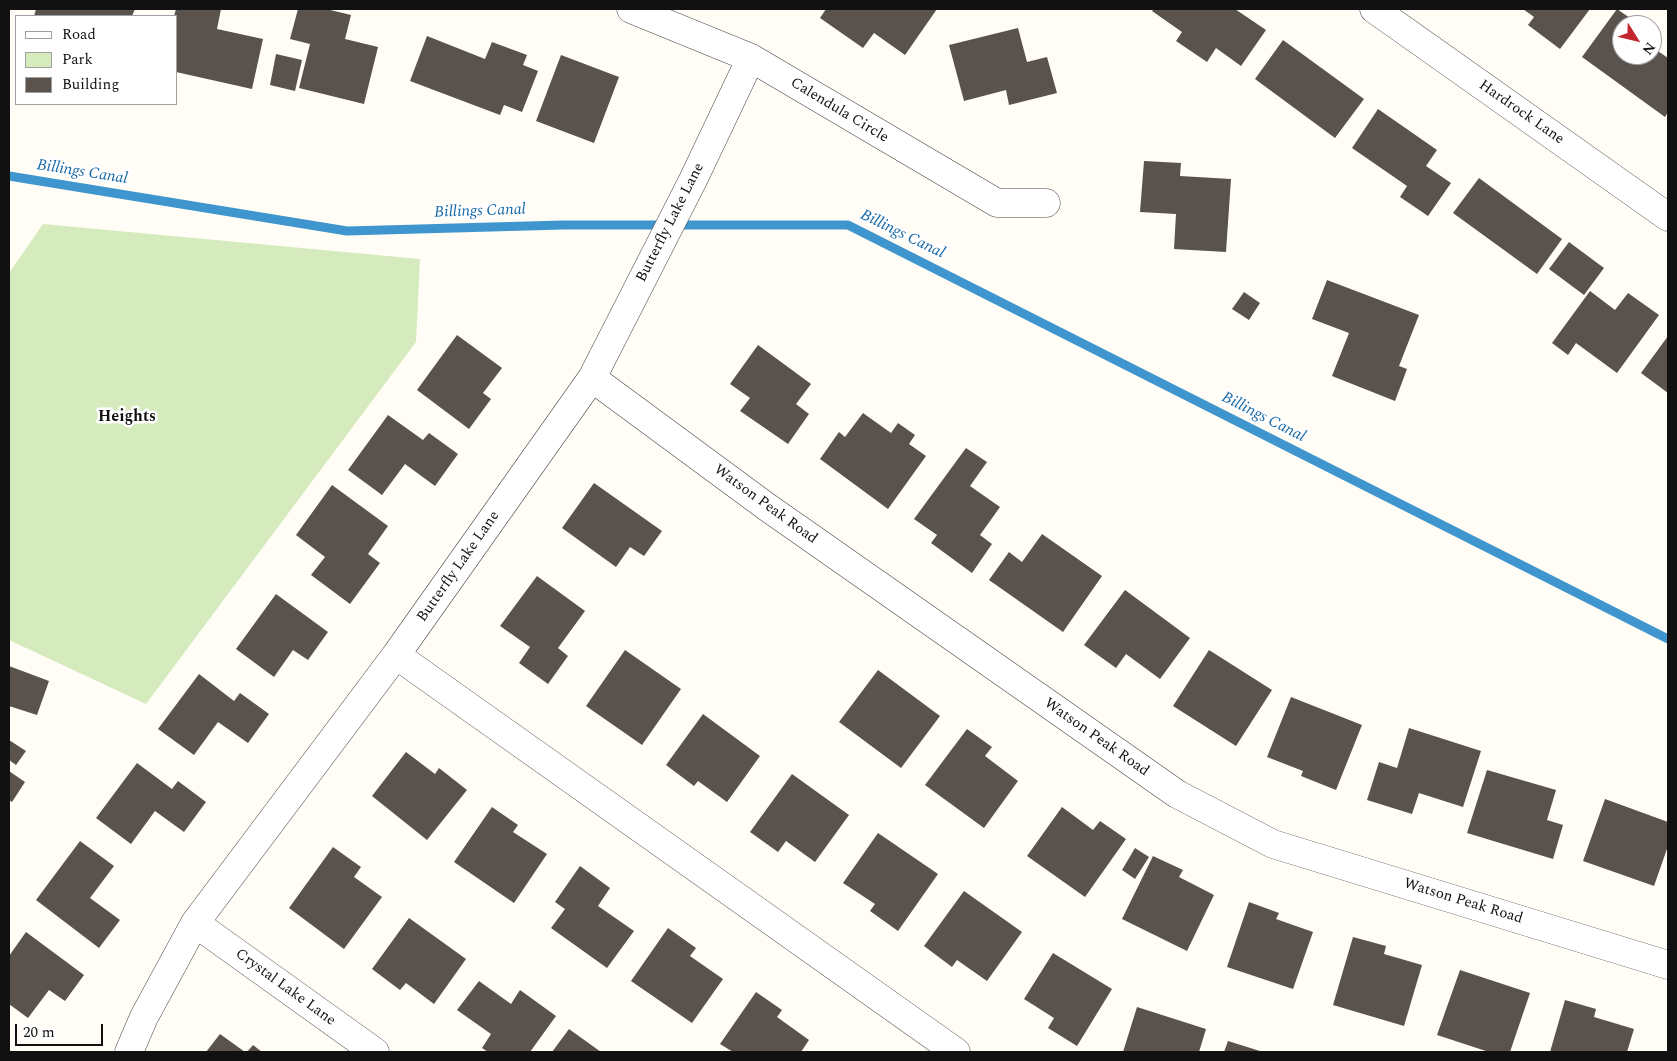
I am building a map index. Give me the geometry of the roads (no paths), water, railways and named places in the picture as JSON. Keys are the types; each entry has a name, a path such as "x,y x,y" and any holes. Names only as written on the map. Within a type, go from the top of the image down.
{"street":[{"name":"Calendula Circle","path":"631,9 752,58 997,203 1046,203"},
{"name":"Hardrock Lane","path":"1374,9 1668,217"},
{"name":"Butterfly Lake Lane","path":"129,1052 144,1017 195,923 396,655 592,378 693,180 752,58"},
{"name":"Watson Peak Road","path":"592,378 767,507 1177,794 1273,844 1668,965"},
{"path":"396,655 956,1052"},
{"name":"Crystal Lake Lane","path":"195,923 375,1052"}],"waterway":[{"name":"Billings Canal","path":"9,176 347,231 563,225 848,225 1668,639"}],"district":[{"name":"Heights","path":"127,418"}]}
